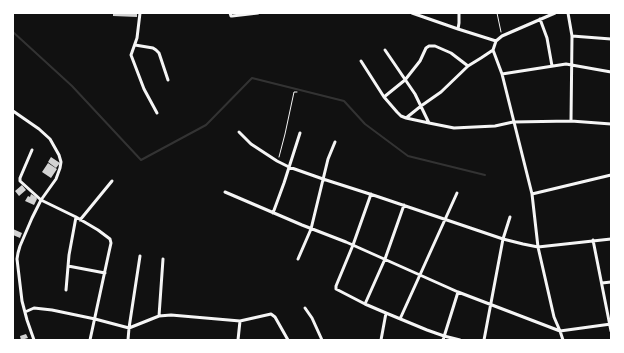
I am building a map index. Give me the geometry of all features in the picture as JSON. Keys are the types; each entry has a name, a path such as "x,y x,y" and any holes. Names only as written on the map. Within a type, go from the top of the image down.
{"street":[{"path":"140,13 137,38 132,53 133,62 146,93 157,113"},
{"path":"231,14 258,13"},
{"path":"412,13 496,41"},
{"path":"458,29 459,13"},
{"path":"406,118 441,92 468,66 493,50 496,41 502,36 555,13"},
{"path":"568,13 572,36 571,121"},
{"path":"540,20 547,38 552,66"},
{"path":"572,36 611,39"},
{"path":"135,45 153,48 156,50 168,80"},
{"path":"384,97 405,80 420,61 426,48 429,46 435,46 451,53 468,66"},
{"path":"385,50 415,94 429,123"},
{"path":"493,50 502,74 532,194 538,247 554,318 563,340"},
{"path":"361,61 384,97 401,116 406,118 454,128 495,126 513,122 571,121 611,124"},
{"path":"502,74 566,64 611,72"},
{"path":"13,111 39,129 50,139 59,155 61,162 56,179 41,200 32,218 20,246 17,259 22,301 34,340"},
{"path":"240,132 251,144 289,167 503,239 538,247 611,239"},
{"path":"273,213 300,133"},
{"path":"298,258 311,229 328,159 334,142"},
{"path":"32,150 20,180 41,200 76,217 98,230 107,236 111,243 90,340"},
{"path":"532,194 611,175"},
{"path":"80,220 112,181"},
{"path":"225,192 311,229 353,245 458,292 560,331 610,324"},
{"path":"400,319 457,193"},
{"path":"371,194 336,288 386,314 444,336 460,340"},
{"path":"365,304 385,259 404,205"},
{"path":"66,290 69,255 76,217"},
{"path":"484,340 503,239 510,217"},
{"path":"593,240 611,331"},
{"path":"128,340 140,256"},
{"path":"159,316 163,259"},
{"path":"68,266 105,273"},
{"path":"602,284 611,282"},
{"path":"443,340 458,292"},
{"path":"25,312 34,308 52,310 129,328 159,316 171,315 240,321 271,314 275,317 288,340"},
{"path":"305,308 312,318 322,340"},
{"path":"381,340 386,314"},
{"path":"238,340 240,321"}],"path":[{"path":"497,13 502,36"},
{"path":"277,161 285,134 294,92 298,92"}],"building":[{"path":"113,13 137,13 137,17 113,16"},
{"path":"51,157 60,163 56,168 48,162"},
{"path":"48,163 57,169 51,178 42,172"},
{"path":"22,185 26,190 19,196 15,191"},
{"path":"31,194 37,199 34,205 25,201"},
{"path":"13,229 22,233 20,238 13,235"},
{"path":"26,334 28,338 21,340 20,336"}],"waterway":[{"path":"13,32 72,86 141,160 206,125 252,78 344,101 365,124 408,156 485,175"}]}
